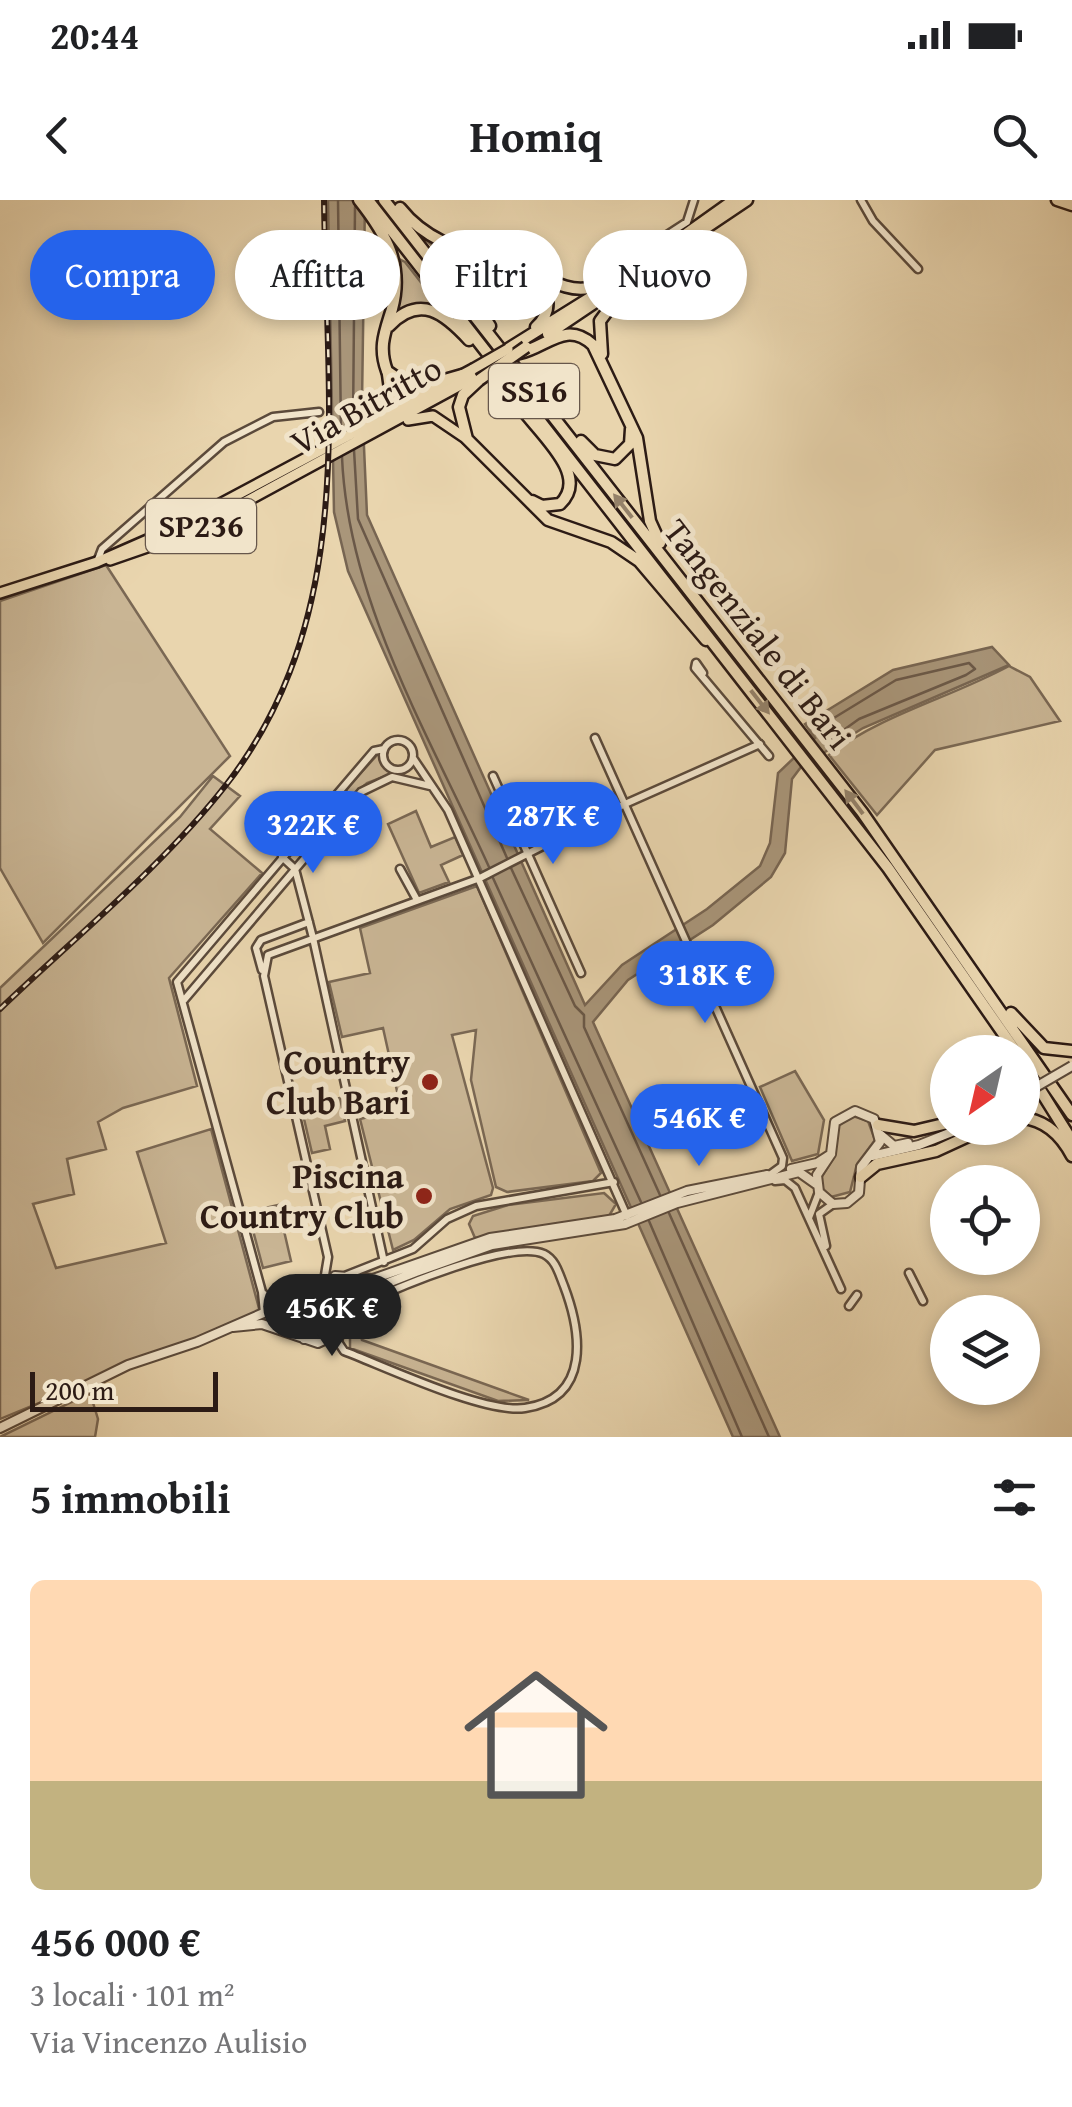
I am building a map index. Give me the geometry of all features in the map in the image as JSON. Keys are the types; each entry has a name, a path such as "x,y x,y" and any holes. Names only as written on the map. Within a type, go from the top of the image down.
{"highway":[{"path":"388,200 414,226 440,242 570,288 583,286"},
{"name":"Tangenziale di Bari","path":"388,200 820,757 992,996 1072,1115"},
{"path":"694,230 720,200"},
{"path":"697,230 734,200"},
{"path":"700,230 747,200"},
{"path":"1057,200 1072,206"},
{"path":"366,204 384,231 396,266 394,301 381,352 386,371 414,388 462,375"},
{"name":"Tangenziale di Bari","path":"366,204 797,749 888,868 1004,1035"},
{"path":"507,353 484,317 482,299 498,279 524,276 542,286 546,313 538,326 507,353 476,375 463,395 458,407 467,440 557,525 610,542 639,560 698,634 723,654"},
{"path":"524,344 583,304"},
{"path":"507,353 583,306"},
{"path":"385,330 408,310 434,310 483,348"},
{"path":"602,320 598,339 630,424 652,530 683,583"},
{"path":"507,353 560,334 576,335 593,345 605,365"},
{"path":"504,375 509,393 564,463 572,481 566,498 552,506 523,496"},
{"path":"534,391 551,403 587,449 603,459 615,459 626,451 632,438 630,424"},
{"path":"992,996 1044,1048 1072,1052"},
{"path":"985,1008 998,1035"},
{"path":"1040,1090 1072,1141"},
{"path":"1040,1122 1072,1156"},
{"path":"880,1130 930,1130"},
{"path":"861,1177 877,1164 936,1152 951,1145"}],"main road":[{"path":"296,470 382,414 392,392 386,371"},
{"name":"Via Bitritto","path":"416,405 462,375 476,375"},
{"name":"Via Bitritto","path":"0,593 166,543 476,375"},
{"path":"296,470 313,470 418,416 441,418 467,440"},
{"name":"Via Bitritto","path":"97,562 296,470"}],"street":[{"path":"675,230 687,222 694,200"},
{"path":"861,200 874,222 918,269"},
{"path":"97,562 102,549 224,442 273,417 320,412"},
{"path":"125,529 123,537 135,545"},
{"path":"703,673 769,756"},
{"path":"595,738 783,1158 782,1166 772,1174"},
{"path":"264,1313 262,1292 178,988 179,976 374,751 400,740 412,748 413,758 448,810 631,1217"},
{"path":"264,976 268,955 480,878 626,804 760,744"},
{"path":"384,749 386,763 431,787"},
{"path":"184,1000 351,802 378,780 401,773 413,758"},
{"path":"492,776 524,855 581,972"},
{"path":"339,791 351,802"},
{"path":"282,857 295,869 313,938 384,1262"},
{"path":"400,869 417,900"},
{"path":"304,1339 301,1318 323,1287 328,1257 256,948 261,940 308,922"},
{"path":"1040,1085 1072,1066"},
{"path":"810,1218 830,1154 832,1127 844,1114 864,1112 880,1130 871,1156 862,1167 855,1198 844,1204 832,1204 819,1214 841,1289"},
{"path":"871,1156 930,1135"},
{"path":"355,1306 388,1282 492,1246 631,1217 675,1199 816,1164 830,1154"},
{"path":"754,1184 799,1172 832,1204"},
{"path":"675,1199 785,1180 792,1184 826,1247"},
{"path":"0,1428 128,1366 233,1328 413,1249 446,1220 476,1206 614,1182"},
{"path":"347,1276 373,1280 490,1238 631,1217"},
{"path":"343,1323 338,1342 344,1352 496,1408 526,1408 551,1399 577,1364 580,1341 574,1313 555,1262 543,1254 526,1251 480,1260 355,1306"},
{"path":"233,1328 262,1324 304,1339 326,1341 360,1295 328,1257"},
{"path":"909,1272 923,1300"},
{"path":"262,1292 273,1303 293,1300"},
{"path":"848,1306 858,1295"}],"shaded area":[{"path":"401,260 420,281 420,309 400,311"},
{"path":"106,565 230,756 43,943 0,868 0,601"},
{"path":"1009,666 1030,677 1060,721 935,750 877,815 829,755 894,717"},
{"path":"379,753 391,774 367,783 352,796 345,790"},
{"path":"213,776 240,796 210,829 262,873 169,978 197,1086 123,1108 98,1122 106,1149 67,1159 74,1194 33,1204 56,1268 166,1243 137,1152 211,1129 260,1312 0,1419 0,988 180,817"},
{"path":"416,811 431,847 455,837 463,855 441,865 449,882 419,893 388,824"},
{"path":"477,886 601,1173 593,1181 507,1192 496,1187 471,1080 476,1030 452,1035 493,1188 491,1195 450,1209 414,1240 393,1250 360,1119 401,1109 383,1028 342,1037 329,982 370,973 360,928"},
{"path":"795,1071 824,1120 818,1154 792,1161 760,1087"},
{"path":"340,1098 345,1121 325,1126 330,1149 312,1153 301,1106"},
{"path":"853,1116 868,1121 875,1140 857,1164 850,1192 831,1197 822,1188 821,1178 834,1157 838,1126"},
{"path":"604,1193 616,1204 609,1216 475,1238 469,1224 473,1216 508,1205"},
{"path":"278,1205 291,1261 263,1268 248,1212"},
{"path":"344,1280 353,1289 352,1300 328,1334 310,1337 304,1319 333,1281"},
{"path":"360,1333 362,1340 529,1400 498,1401 350,1348 350,1336"},
{"path":"90,1393 98,1419 95,1437 0,1437"}],"water":[{"path":"328,200 365,200 365,230 329,230"},
{"path":"330,320 363,320 367,515 585,1005 622,965 707,909 760,866 770,843 778,773 815,738 805,724 893,670 992,647 1009,665 863,728 801,767 792,779 785,853 771,877 713,925 628,980 593,1022 780,1437 733,1437 348,571 334,512"}],"railway":[{"path":"0,1009 146,873 226,785 268,719 298,650 316,578 326,504 329,429 324,200"}],"place":[{"name":"Country Club Bari","path":"430,1082"},
{"name":"Piscina Country Club","path":"424,1196"}]}
